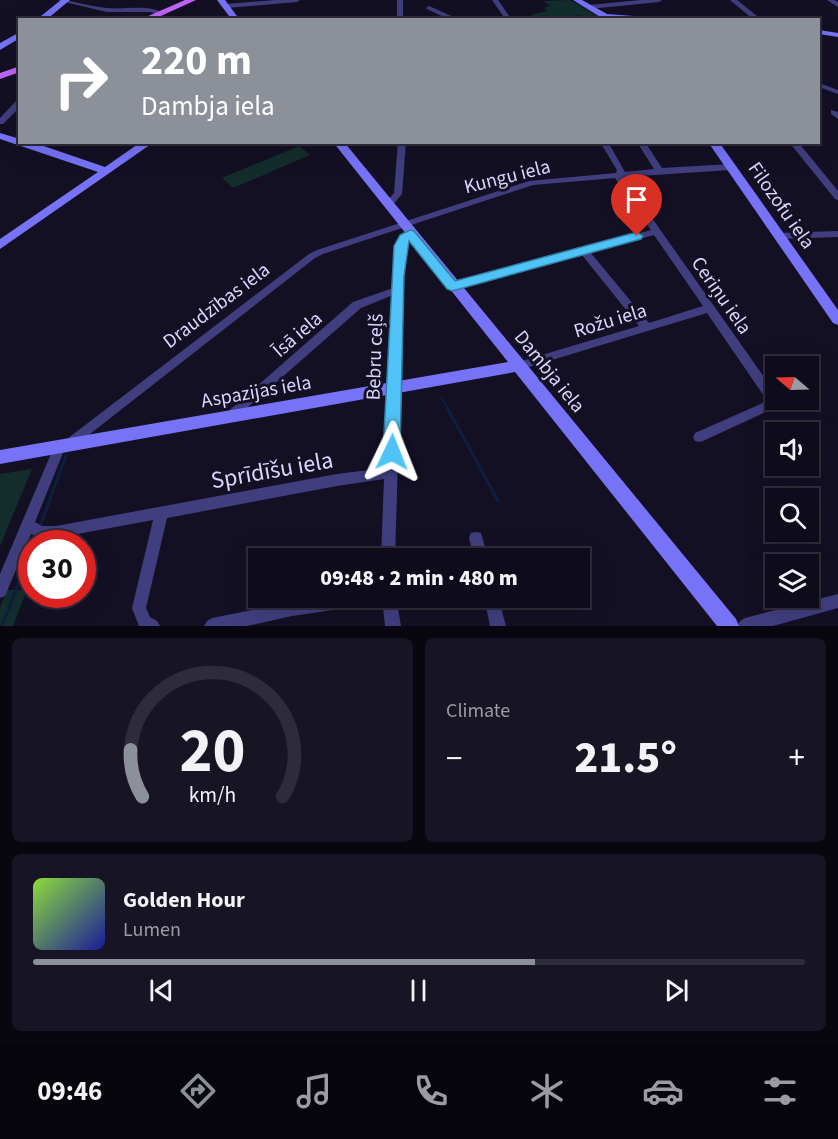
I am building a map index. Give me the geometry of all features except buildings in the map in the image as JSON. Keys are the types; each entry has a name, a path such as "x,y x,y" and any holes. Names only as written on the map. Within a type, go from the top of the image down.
{"main road":[{"path":"148,18 192,0"},
{"path":"0,76 18,70"}],"street":[{"path":"224,3 297,0"},
{"path":"400,0 400,18"},
{"path":"495,0 508,18"},
{"path":"577,0 610,18"},
{"path":"589,7 659,0"},
{"path":"734,0 756,18"},
{"path":"830,0 838,5"},
{"path":"42,18 63,1 107,10 151,10 160,13"},
{"path":"224,3 235,18"},
{"path":"429,8 452,18"},
{"path":"820,32 838,34"},
{"path":"0,47 18,35"},
{"path":"820,85 838,92"},
{"path":"0,122 18,104"},
{"path":"0,135 18,141"},
{"path":"26,144 105,171"},
{"path":"0,245 146,144"},
{"name":"Dambja iela","path":"340,144 729,626"},
{"path":"388,206 398,194 402,144"},
{"name":"Ceriņu iela","path":"605,144 621,170 619,177 655,232 772,398 770,405 699,437"},
{"path":"642,144 658,171"},
{"name":"Filozofu iela","path":"714,144 838,320"},
{"path":"795,144 837,195"},
{"name":"Kungu iela","path":"406,229 532,183 619,174 731,167"},
{"name":"Bebru ceļš","path":"388,548 397,290 400,246 406,229"},
{"name":"Draudzības iela","path":"0,591 64,445 312,256 406,229"},
{"path":"452,286 655,232"},
{"path":"780,236 838,234"},
{"path":"583,250 647,328"},
{"name":"Īsā iela","path":"229,417 357,305 397,290"},
{"name":"Rožu iela","path":"519,366 710,308"},
{"name":"Aspazijas iela","path":"0,457 519,366"},
{"name":"Sprīdīšu iela","path":"27,525 41,532 56,532 338,480 391,473"},
{"path":"152,626 145,622 139,608 161,513"},
{"path":"476,538 478,548"},
{"path":"745,626 838,601"},
{"path":"212,626 299,608"},
{"path":"391,608 393,626"},
{"path":"494,608 498,626"}],"green space":[{"path":"570,0 597,16 539,18 530,15 547,11 544,8 550,6 543,1"},
{"path":"299,146 310,155 235,187 222,178"},
{"path":"32,469 0,546 0,474"},
{"path":"7,590 18,590 18,608 20,608 13,626 0,626 0,608"}],"waterway":[{"path":"441,397 449,411"},
{"path":"448,409 498,501"},
{"path":"40,526 66,456"},
{"path":"2,626 18,584"}],"route":[{"path":"392,452 398,276 400,246 404,238 410,234 452,286 637,236"}]}
